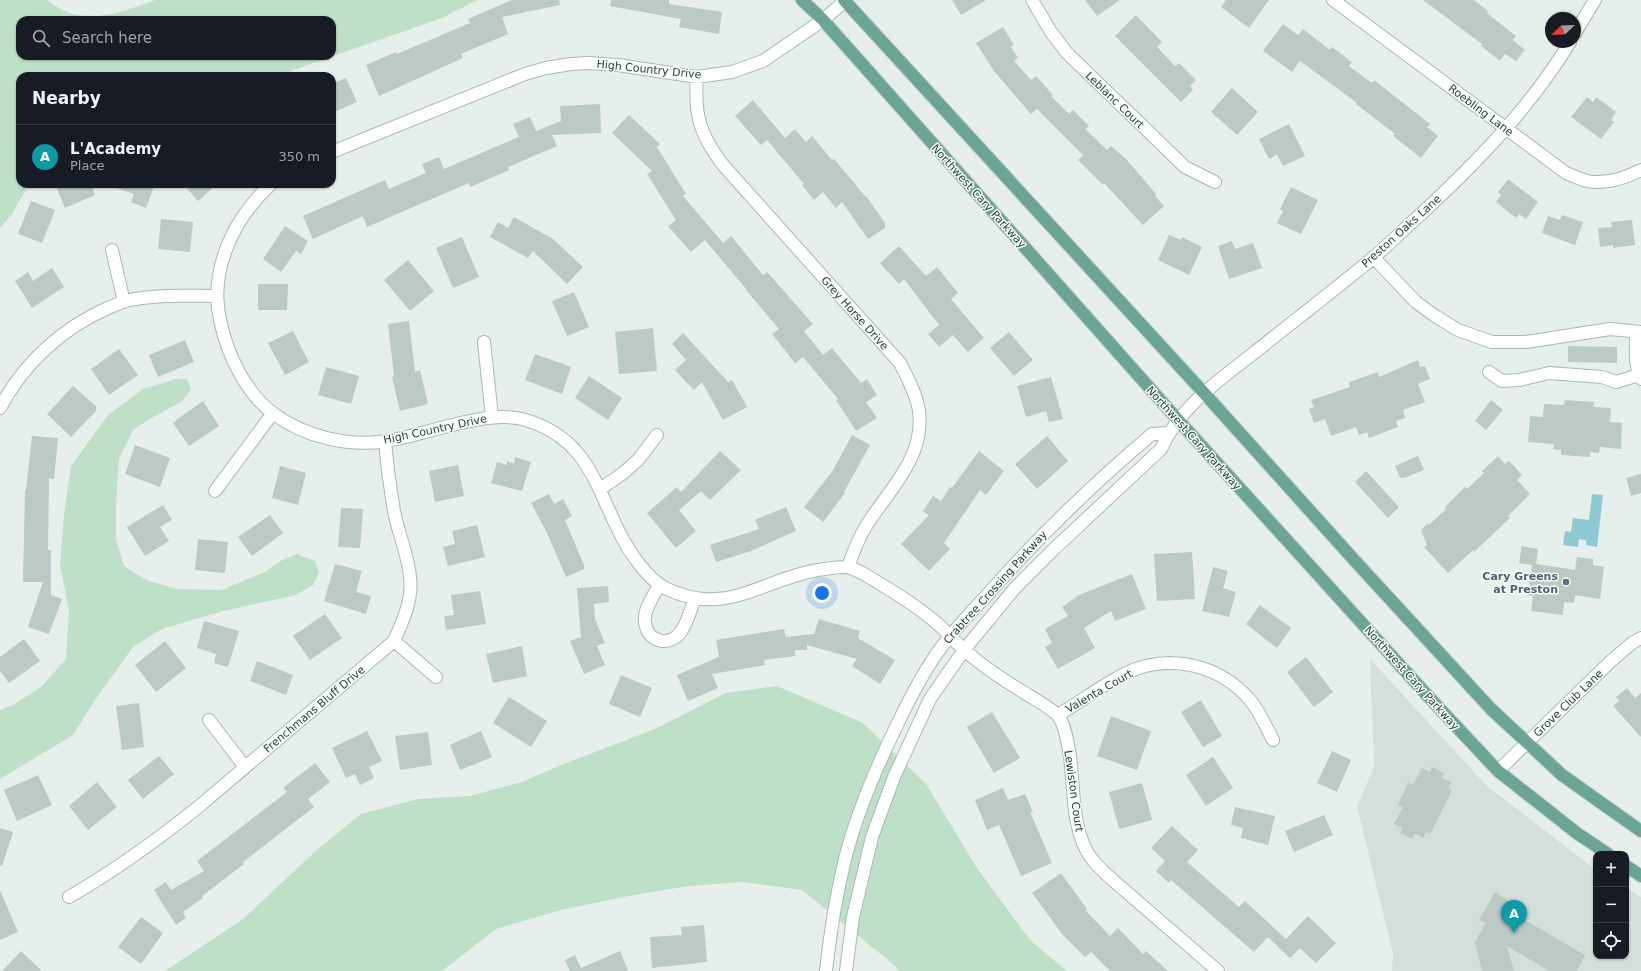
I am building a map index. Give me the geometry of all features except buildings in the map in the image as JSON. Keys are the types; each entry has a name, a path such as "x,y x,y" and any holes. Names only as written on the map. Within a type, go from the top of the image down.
{"main road":[{"name":"Northwest Cary Parkway","path":"802,0 823,20 1178,420 1426,694 1498,771 1578,834 1604,851"},
{"path":"845,0 1491,709 1526,744 1573,784 1641,831"},
{"path":"1629,868 1641,876"}],"street":[{"path":"823,20 845,0"},
{"name":"Leblanc Court","path":"1032,0 1051,32 1067,53 1185,168 1215,182"},
{"name":"Roebling Lane","path":"1333,0 1566,173 1587,181 1602,182 1615,180 1641,170"},
{"path":"1581,23 1595,0"},
{"name":"High Country Drive","path":"336,150 525,74 546,68 571,64 611,64 697,76 732,72 763,61 823,20"},
{"name":"Preston Oaks Lane","path":"1204,393 1373,258 1458,178 1507,129 1540,87 1566,48"},
{"name":"Grey Horse Drive","path":"697,76 696,108 700,124 713,151 723,165 900,363 910,381 919,411 919,435 906,469 869,521 857,541 848,567"},
{"name":"High Country Drive","path":"267,188 249,208 237,226 221,265 216,296 222,331 230,355 254,394 273,414 311,433 353,442 385,442 492,417 521,419 545,428 565,441 583,458 600,489 622,538 634,558 649,576 659,585 680,594 695,598 716,600 730,598 743,595 806,572 848,567"},
{"path":"112,250 124,302"},
{"path":"1373,258 1416,302 1435,316 1458,330 1492,342 1526,342 1610,329 1638,332 1636,352 1640,377 1616,382 1602,376 1549,373 1519,380 1502,381 1489,372"},
{"path":"0,408 5,387 54,341 95,314 124,302 143,298 165,296 216,296"},
{"path":"484,342 492,417"},
{"name":"Crabtree Crossing Parkway","path":"846,971 856,899 872,837 894,777 930,699 964,650 1015,588 1161,449 1168,433 1178,420 1204,393"},
{"path":"215,491 273,414"},
{"name":"Crabtree Crossing Parkway","path":"826,971 831,925 842,872 863,801 872,778 906,707 939,650 1013,564 1055,521 1152,434 1168,433"},
{"path":"600,489 622,474 638,460 657,435"},
{"name":"Frenchmans Bluff Drive","path":"69,897 98,880 170,830 394,641 407,606 410,589 410,577 394,512 385,442"},
{"path":"848,567 878,582 905,600 938,624 964,650 1018,689 1058,715"},
{"path":"659,585 648,606 644,621 648,633 656,640 665,642 674,638 682,630 695,598"},
{"name":"Grove Club Lane","path":"1498,771 1611,661 1632,643 1641,638"},
{"path":"394,641 436,677"},
{"name":"Valenta Court","path":"1058,715 1131,671 1168,662 1184,663 1203,668 1217,674 1230,681 1242,691 1251,702 1273,740"},
{"name":"Lewiston Court","path":"1058,715 1066,735 1080,833 1090,856 1115,882 1218,971"},
{"path":"209,720 245,767"}],"shaded area":[{"path":"1370,659 1487,786 1593,868 1593,959 1629,959 1629,890 1641,897 1641,971 1392,971 1393,953 1357,807 1374,767"}],"green space":[{"path":"0,0 48,0 60,9 73,14 87,16 16,16 16,60 322,60 287,72 16,72 16,188 27,188 12,214 0,228"},
{"path":"155,0 478,0 442,18 336,55 336,16 100,16 128,10"},
{"path":"176,379 187,379 191,390 181,402 133,430 119,459 116,505 116,539 124,566 146,580 177,589 221,590 265,572 282,560 297,554 315,561 319,573 313,585 296,595 223,611 162,629 133,647 95,700 73,735 0,779 0,710 13,705 41,687 66,659 69,611 60,565 64,515 71,466 108,415 143,389"},
{"path":"777,686 863,723 926,784 977,868 1030,940 1067,971 899,971 893,964 802,890 743,882 688,886 623,897 561,910 496,929 442,971 165,971 243,919 318,849 361,814 418,799 470,796 522,782 561,765 655,729 726,693"}],"water":[{"path":"1592,494 1603,495 1597,547 1586,545 1586,540 1579,539 1578,547 1563,545 1565,531 1571,532 1573,518 1589,520"}],"place":[{"name":"Cary Greens at Preston","path":"1566,582"},
{"name":"L'Academy","path":"1514,933"}]}
